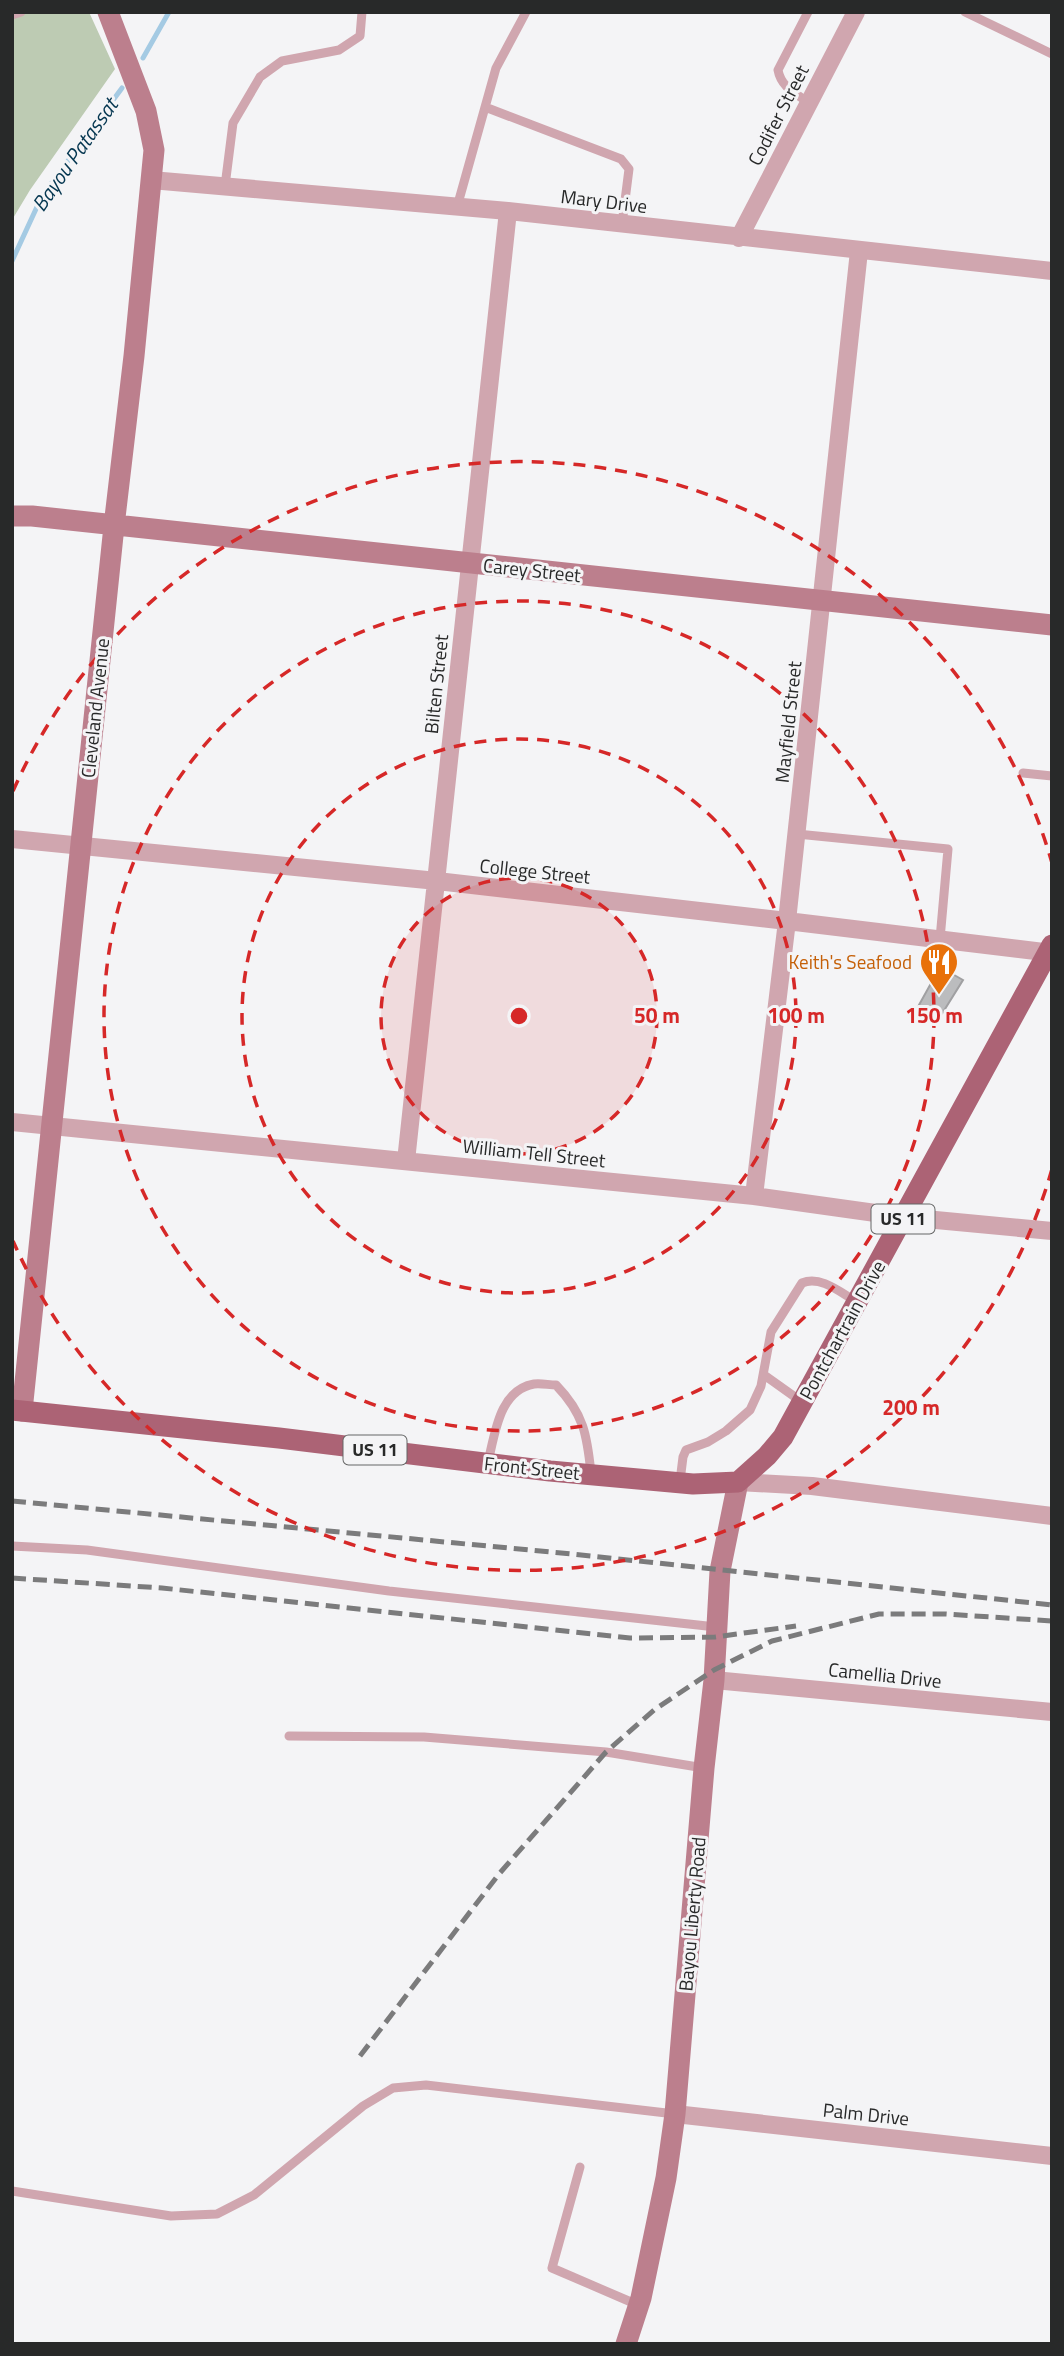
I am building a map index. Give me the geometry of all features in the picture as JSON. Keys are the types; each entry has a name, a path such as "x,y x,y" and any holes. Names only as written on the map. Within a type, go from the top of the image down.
{"main road":[{"name":"Pontchartrain Drive","path":"738,1482 783,1437 1050,950"},
{"name":"Front Street","path":"17,1411 591,1475 680,1483 738,1482"}],"street":[{"name":"Cleveland Avenue","path":"17,1411 52,1126 154,150 146,111 108,12"},
{"name":"Codifer Street","path":"739,238 856,12"},
{"name":"Mary Drive","path":"152,180 508,211 1052,271"},
{"name":"Bilten Street","path":"406,1161 508,211"},
{"name":"Mayfield Street","path":"754,1196 788,920 859,251"},
{"name":"Carey Street","path":"12,516 1052,625"},
{"name":"College Street","path":"12,839 437,881 1050,950"},
{"name":"William Tell Street","path":"12,1122 754,1196 904,1217 1052,1231"},
{"name":"Front Street","path":"738,1482 812,1486 1052,1516"},
{"name":"Bayou Liberty Road","path":"626,2344 638,2305 666,2178 675,2113 714,1680 720,1570 738,1482"},
{"name":"Camellia Drive","path":"714,1680 1052,1712"},
{"name":"Palm Drive","path":"675,2113 1052,2156"}],"lane":[{"path":"12,16 22,12"},
{"path":"225,187 233,123 260,77 282,61 339,50 350,43 360,36 362,12"},
{"path":"457,207 496,68 526,12"},
{"path":"808,12 778,70 780,81 785,87 808,102"},
{"path":"964,12 1052,54"},
{"path":"485,107 621,159 629,169 622,224"},
{"path":"1023,773 1052,776"},
{"path":"797,834 948,849 940,939"},
{"path":"680,1483 684,1452 708,1442 739,1422 750,1410 764,1375 771,1332 802,1283 810,1279 818,1280 857,1302"},
{"path":"764,1375 803,1402"},
{"path":"487,1463 502,1410 515,1392 533,1384 556,1385 570,1399 586,1432 591,1475"},
{"path":"12,1546 87,1550 389,1591 718,1627"},
{"path":"289,1736 424,1737 606,1752 704,1768"},
{"path":"12,2191 171,2216 217,2214 254,2195 363,2106 393,2088 426,2085 675,2113"},
{"path":"580,2167 552,2267 638,2305"}],"green space":[{"path":"12,12 89,12 115,69 12,220"}],"building":[{"name":"Keith's Seafood","path":"940,967 963,980 940,1017 932,1013 924,1021 914,1014"}],"waterway":[{"name":"Bayou Patassat","path":"143,58 169,12"},
{"name":"Bayou Patassat","path":"12,261 42,196 122,88"}],"railway":[{"path":"12,1501 572,1554 1052,1605"},
{"path":"12,1578 162,1588 630,1638 715,1637 796,1626"},
{"path":"360,2056 499,1874 606,1752 654,1710 714,1670 772,1641 879,1614 946,1614 1052,1621"}],"place":[{"name":"Keith's Seafood","path":"939,996"}]}
